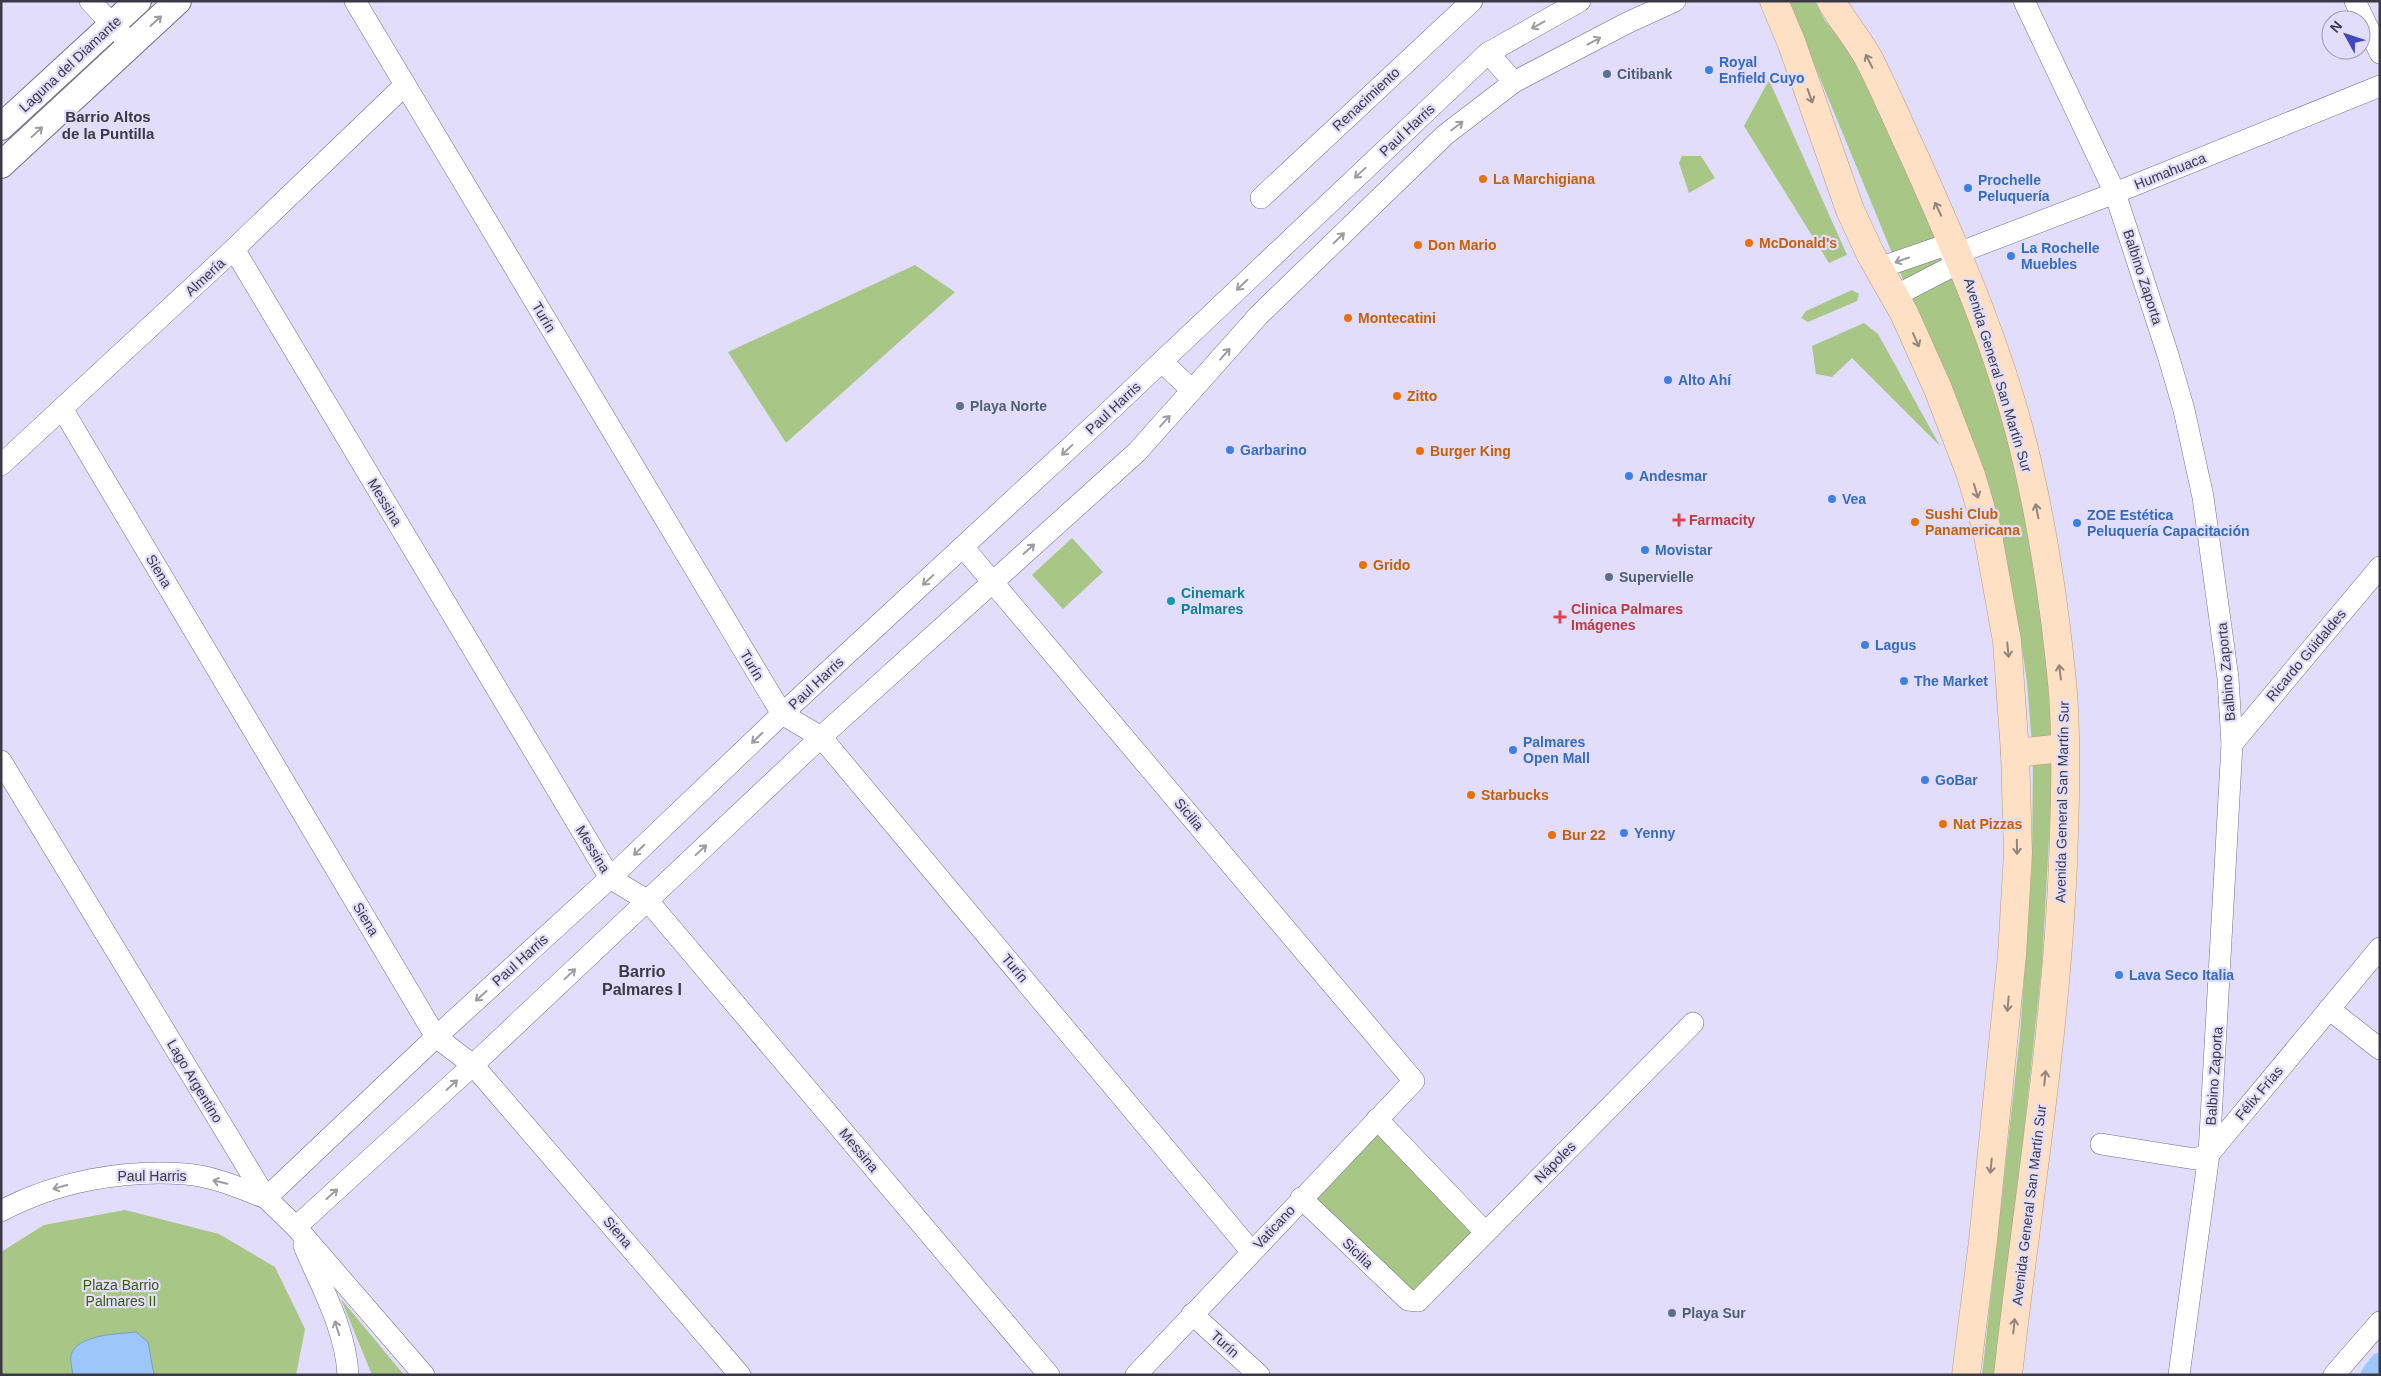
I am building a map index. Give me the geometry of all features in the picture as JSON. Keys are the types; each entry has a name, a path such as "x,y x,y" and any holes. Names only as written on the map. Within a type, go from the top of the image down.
{"main road":[{"path":"1774,1 1792,44 1850,210 1895,296 1956,432 1987,530 2007,641 2015,753 2018,853 2012,956 1983,1241 1966,1375"},
{"name":"Avenida General San Martín Sur","path":"1831,1 1869,60 1958,253 1982,316 2028,465 2046,561 2054,618 2063,694 2065,822 2060,933 2039,1130 2008,1375"},
{"path":"2015,753 2064,748"},
{"path":"1983,1241 2024,1244"}],"street":[{"path":"90,1 131,44"},
{"name":"Laguna del Diamante","path":"1,128 138,1"},
{"name":"Laguna del Diamante","path":"1,165 178,1"},
{"name":"Turín","path":"355,1 782,714 821,737 1251,1251"},
{"name":"Renacimiento","path":"1261,198 1472,1"},
{"name":"Paul Harris","path":"1,1211 27,1197 111,1176 186,1174 228,1184 266,1198 436,1037 610,878 782,714 1162,362 1488,53 1580,1"},
{"path":"348,1375 348,1362 333,1313 296,1227 473,1065 821,737 1137,452 1259,315 1445,135 1514,82 1627,23 1675,1"},
{"name":"Balbino Zaporta","path":"2024,1 2115,193 2168,355 2195,460 2228,678 2232,744 2209,1154 2179,1375"},
{"path":"2354,1 2380,53"},
{"path":"1488,53 1514,82"},
{"name":"Almería","path":"1,465 63,410 234,250 405,85"},
{"name":"Humahuaca","path":"1895,296 1948,268 1958,253 2115,193 2380,86"},
{"path":"1880,268 1940,247 1958,253"},
{"name":"Messina","path":"234,250 610,878 648,900 1049,1375"},
{"path":"1162,362 1192,390"},
{"name":"Siena","path":"63,410 436,1037 473,1065 740,1375"},
{"name":"Sicilia","path":"963,548 993,581 1414,1081"},
{"name":"Ricardo Güidaldes","path":"2232,744 2380,567"},
{"name":"Lago Argentino","path":"1,761 266,1198 296,1227 424,1375"},
{"name":"Félix Frías","path":"2209,1154 2380,948"},
{"path":"2329,1009 2380,1049"},
{"name":"Nápoles","path":"1418,1302 1693,1023"},
{"name":"Vaticano","path":"1136,1375 1301,1198 1414,1081"},
{"path":"1377,1120 1485,1232"},
{"path":"2101,1144 2195,1159 2209,1154"},
{"name":"Sicilia","path":"1301,1198 1408,1300 1418,1302"},
{"name":"Turín","path":"1192,1314 1259,1375"},
{"path":"2334,1375 2380,1322"},
{"path":"2348,1375 2380,1333"}],"green space":[{"path":"1788,1 1815,1 1825,21 1848,45 1949,252 2011,440 2027,510 2044,636 2052,733 2052,786 2042,965 1998,1375 1982,1375 2020,1035 2032,863 2033,757 2027,682 2021,641 1981,468"},
{"path":"1769,80 1847,255 1829,263 1744,126"},
{"path":"1682,156 1701,156 1715,178 1689,193 1679,163"},
{"path":"915,265 955,292 786,443 728,352"},
{"path":"1852,290 1859,294 1857,301 1808,322 1801,318 1806,311"},
{"path":"1864,323 1878,334 1940,446 1852,358 1832,377 1816,374 1812,346"},
{"path":"1072,538 1103,572 1063,609 1032,575"},
{"path":"1377,1119 1485,1232 1418,1301 1301,1198"},
{"name":"Plaza Barrio Palmares II","path":"125,1210 219,1234 275,1267 305,1329 296,1375 1,1375 1,1252 44,1225"},
{"path":"341,1299 404,1375 372,1375"}],"water":[{"path":"136,1332 148,1342 154,1375 73,1375 71,1355 81,1343 99,1336"}],"waterway":[{"path":"2371,1375 2380,1363"}],"place":[{"name":"Royal Enfield Cuyo","path":"1709,70"},
{"name":"Citibank","path":"1607,74"},
{"name":"La Marchigiana","path":"1483,179"},
{"name":"Prochelle Peluquería","path":"1968,188"},
{"name":"McDonald's","path":"1749,243"},
{"name":"Don Mario","path":"1418,245"},
{"name":"La Rochelle Muebles","path":"2011,256"},
{"name":"Montecatini","path":"1348,318"},
{"name":"Alto Ahí","path":"1668,380"},
{"name":"Zitto","path":"1397,396"},
{"name":"Playa Norte","path":"960,406"},
{"name":"Garbarino","path":"1230,450"},
{"name":"Burger King","path":"1420,451"},
{"name":"Andesmar","path":"1629,476"},
{"name":"Vea","path":"1832,499"},
{"name":"Farmacity","path":"1679,520"},
{"name":"Sushi Club Panamericana","path":"1915,522"},
{"name":"ZOE Estética Peluquería Capacitación","path":"2077,523"},
{"name":"Movistar","path":"1645,550"},
{"name":"Grido","path":"1363,565"},
{"name":"Supervielle","path":"1609,577"},
{"name":"Cinemark Palmares","path":"1171,601"},
{"name":"Clinica Palmares Imágenes","path":"1560,617"},
{"name":"Lagus","path":"1865,645"},
{"name":"The Market","path":"1904,681"},
{"name":"Palmares Open Mall","path":"1513,750"},
{"name":"GoBar","path":"1925,780"},
{"name":"Starbucks","path":"1471,795"},
{"name":"Nat Pizzas","path":"1943,824"},
{"name":"Yenny","path":"1624,833"},
{"name":"Bur 22","path":"1552,835"},
{"name":"Lava Seco Italia","path":"2119,975"},
{"name":"Playa Sur","path":"1672,1313"}],"district":[{"name":"Barrio Altos de la Puntilla","path":"108,124"},
{"name":"Barrio Palmares I","path":"642,980"}]}
